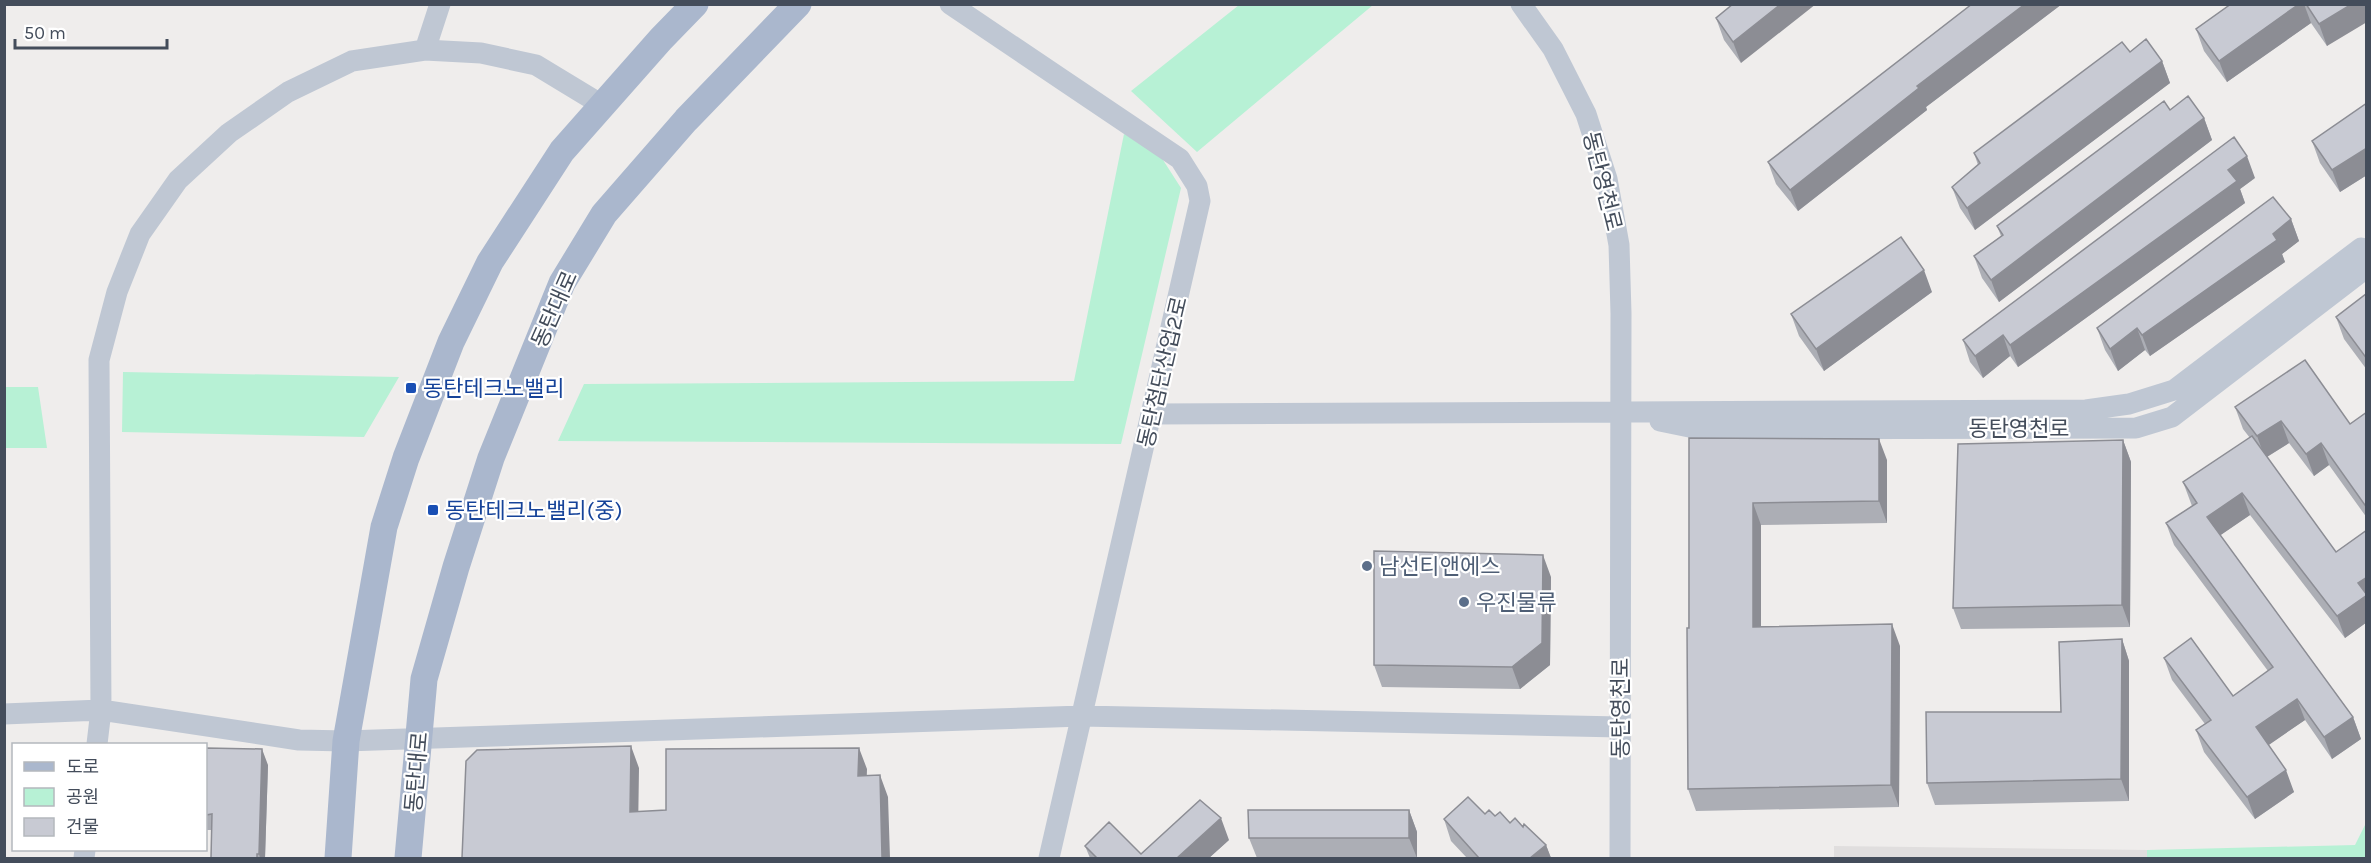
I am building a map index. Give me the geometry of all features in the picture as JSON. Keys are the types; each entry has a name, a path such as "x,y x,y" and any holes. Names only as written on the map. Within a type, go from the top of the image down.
{"main road":[{"path":"338,858 346,741 384,527 406,459 451,342 490,262 562,151 695,4"},
{"name":"동탄대로","path":"408,858 424,679 456,567 491,458 562,283 604,214 686,120 798,4"}],"street":[{"path":"425,50 440,4"},
{"name":"동탄첨단산업2로","path":"950,4 1180,159 1197,186 1200,201 1153,414 1049,858"},
{"name":"동탄영천로","path":"1521,4 1553,49 1586,114 1607,179 1619,245 1620,858"},
{"path":"97,743 101,710 99,360 117,292 140,234 178,180 230,134 288,92 352,61 425,50 481,53 536,65 602,105"},
{"name":"동탄영천로","path":"1621,413 2086,410 2129,404 2174,390 2361,248 2367,252"},
{"name":"동탄영천로","path":"1621,413 1699,429 2136,428 2172,417 2367,268"},
{"path":"1153,414 1621,413"},
{"path":"4,714 101,710 299,740 346,741 1082,716 1620,727"}],"shaded area":[{"path":"1834,846 2147,850 2147,858 1834,858"}],"green space":[{"path":"1239,5 1373,5 1197,152 1131,91"},
{"path":"1124,134 1156,149 1181,188 1121,444 558,441 584,384 1074,381"},
{"path":"123,372 399,377 364,437 122,432"},
{"path":"5,387 38,387 47,448 5,448"},
{"path":"2366,823 2366,858 2147,858 2147,850 2355,845"}],"building":[{"path":"1733,4 1781,4 1733,42 1716,18"},
{"path":"1972,4 2025,4 1917,86 1919,88 1790,190 1768,162"},
{"path":"2231,4 2299,4 2219,61 2196,29"},
{"path":"2306,4 2352,4 2319,24"},
{"path":"2146,39 2162,61 1967,208 1952,187 1980,163 1974,153 2122,42 2130,52"},
{"path":"2188,96 2204,118 1991,280 1974,256 2003,235 1997,226 2164,101 2170,110"},
{"path":"2367,103 2367,148 2332,170 2312,141"},
{"path":"2234,137 2247,156 2228,170 2237,181 2010,345 2003,335 1975,356 1963,340"},
{"path":"2273,197 2291,219 2273,234 2277,240 2142,335 2137,328 2110,349 2097,328"},
{"path":"1901,237 1924,270 1816,349 1791,314"},
{"path":"2366,294 2367,296 2367,359 2336,317"},
{"path":"2305,360 2350,424 2367,412 2367,508 2321,443 2306,454 2281,421 2257,436 2235,407"},
{"path":"2252,436 2336,552 2367,530 2367,577 2358,583 2367,595 2337,616 2242,493 2207,517 2353,717 2324,737 2297,699 2256,727 2286,770 2247,797 2196,730 2211,720 2164,658 2191,638 2233,696 2273,667 2166,523 2197,503 2183,482"},
{"path":"1689,438 1879,439 1879,501 1753,503 1753,627 1892,624 1891,785 1688,789"},
{"path":"2123,440 2122,605 1953,608 1958,444"},
{"path":"1374,551 1543,555 1542,643 1512,667 1374,665"},
{"path":"2122,639 2121,779 1927,783 1926,712 2061,712 2059,642"},
{"path":"631,746 630,812 666,810 666,749 859,748 858,776 880,775 882,858 462,858 466,761 477,750"},
{"path":"207,748 262,749 259,854 257,858 211,858 212,814 207,815"},
{"path":"1468,797 1485,814 1489,810 1495,816 1500,812 1510,823 1515,818 1546,845 1530,858 1479,858 1444,819"},
{"path":"1200,800 1221,818 1177,858 1097,858 1085,846 1109,822 1141,854"},
{"path":"1248,810 1409,810 1409,838 1249,838"}],"place":[{"name":"동탄테크노밸리","path":"411,388"},
{"name":"동탄테크노밸리(중)","path":"433,510"},
{"name":"남선티앤에스","path":"1367,566"},
{"name":"우진물류","path":"1464,602"}]}
